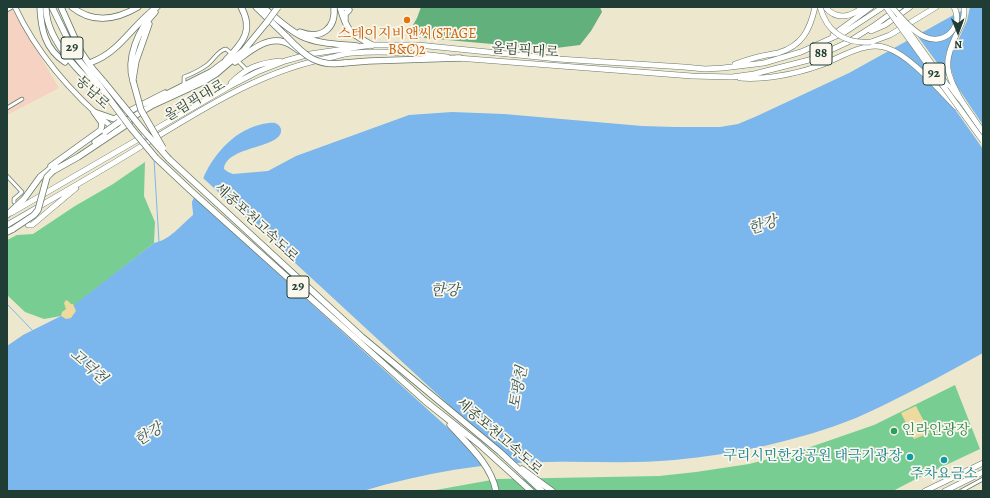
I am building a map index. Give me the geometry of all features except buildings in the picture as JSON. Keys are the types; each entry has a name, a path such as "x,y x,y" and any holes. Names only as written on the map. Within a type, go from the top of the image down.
{"highway":[{"name":"세종포천고속도로","path":"61,7 81,52 92,68 99,85 169,159 328,306 500,452 542,491"},
{"path":"72,7 86,16 104,19 120,16 138,7"},
{"path":"92,62 113,50 157,7"},
{"path":"160,7 152,15 141,31 132,57 130,71 141,110 169,159"},
{"path":"226,60 241,44 245,36 247,26 246,17 241,7"},
{"path":"256,7 286,39 312,59 319,62 335,64 369,61 460,58"},
{"path":"263,7 300,36 325,43 357,46"},
{"path":"216,74 244,50 275,7"},
{"path":"52,168 78,157 179,90 184,85 210,72 235,54 278,7"},
{"path":"288,28 304,34 312,35 324,32 333,23 335,15 334,7"},
{"path":"340,7 345,24 354,35 372,45"},
{"path":"345,7 349,10 345,14 345,24"},
{"path":"46,8 48,23 68,58 99,85"},
{"path":"46,8 41,25 45,38 55,55 65,62"},
{"name":"세종포천고속도로","path":"46,8 77,58 142,142 185,186 442,415 479,444 531,491"},
{"path":"94,112 110,119 117,119 160,96 203,82 262,44 286,39"},
{"path":"7,232 34,215 38,210 44,183 52,168 120,123 179,90"},
{"path":"7,215 24,199 40,177 101,130 102,123 94,112"},
{"path":"446,407 552,491"},
{"path":"442,415 486,467 494,483 496,491"}],"main road":[{"name":"동남로","path":"15,7 48,61 60,77 94,112 118,131"},
{"path":"723,68 788,49 798,42 808,30 814,7"},
{"path":"820,7 823,17 833,30 852,41 863,42 878,40 890,35 936,7"},
{"path":"825,7 837,16 845,17 863,7"},
{"path":"826,41 843,26 871,7"},
{"name":"올림픽대로","path":"7,215 226,88 257,72 285,61 310,54 357,46 418,45 558,59 705,69 723,68 764,63 801,52 845,32 882,7"},
{"name":"92","path":"886,7 983,141"},
{"path":"892,7 902,19 919,34 933,40 939,40 951,34 955,29 957,17 954,7"},
{"path":"892,7 983,132"},
{"name":"올림픽대로","path":"7,225 235,91 262,78 320,59 353,53 415,53 460,58 692,76 732,77 754,74 809,60 848,42 900,7"},
{"path":"848,42 885,25 910,7"},
{"path":"964,7 965,16"},
{"path":"960,100 952,83 947,67 947,59 968,7"},
{"path":"732,77 749,79 765,78 827,63 861,48 870,46 887,48 907,58 961,112"},
{"path":"226,88 240,74 247,70 267,62 285,61"},
{"path":"26,222 30,226 33,224 89,178"},
{"path":"925,491 970,470 983,462"},
{"path":"945,491 983,472"}],"street":[{"path":"7,10 12,7"},
{"path":"184,85 184,77 209,64 223,49 230,52 247,70"},
{"path":"7,108 22,99"},
{"path":"7,176 22,192 14,199 14,202"},
{"path":"960,490 983,479"}],"shaded area":[{"path":"7,7 11,7 59,88 7,115"}],"green space":[{"path":"421,7 600,7 602,12 591,31 580,45 548,49 414,37 412,27"},
{"path":"145,162 144,196 155,222 154,243 75,305 76,311 71,319 66,319 61,316 44,319 25,312 7,295 7,240 17,235 33,234 75,206 113,184"},
{"path":"955,385 980,449 893,491 430,491 497,479 659,476 749,464 796,452 874,425"}],"sand":[{"path":"66,300 73,304 76,311 71,319 66,319 61,316 62,312 66,309 64,303"},
{"path":"916,406 930,433 914,439 901,413"}],"water":[{"name":"한강","path":"968,7 983,7 983,353 900,397 856,418 789,440 744,450 674,460 642,462 548,462 478,466 408,479 363,491 7,491 7,346 23,335 61,316 66,319 71,318 76,311 74,305 154,243 165,239 175,232 193,215 193,200 200,189 205,174 217,154 232,139 249,128 276,123 281,129 279,135 274,140 234,155 227,161 224,169 228,172 233,174 268,171 296,156 409,115 452,112 504,114 642,126 675,127 720,127 738,124 849,73"}],"pier":[{"path":"964,7 970,7 967,21 951,56 951,69 956,85 983,125 983,149 952,105 897,50 908,57 938,84 906,39 916,34 949,79 945,62 946,53 959,25"},
{"path":"202,177 502,454 516,465 484,467 459,438 193,196"}],"waterway":[{"path":"154,159 159,242"},
{"name":"고덕천","path":"7,304 33,331"}],"place":[{"name":"스테이지비앤씨(STAGE B&C)2","path":"407,20"},
{"name":"인라인광장","path":"894,431"},
{"name":"구리시민한강공원 태극기광장","path":"910,457"},
{"name":"주차요금소","path":"944,460"}],"water label":[{"name":"토평천","path":"519,388"}]}
